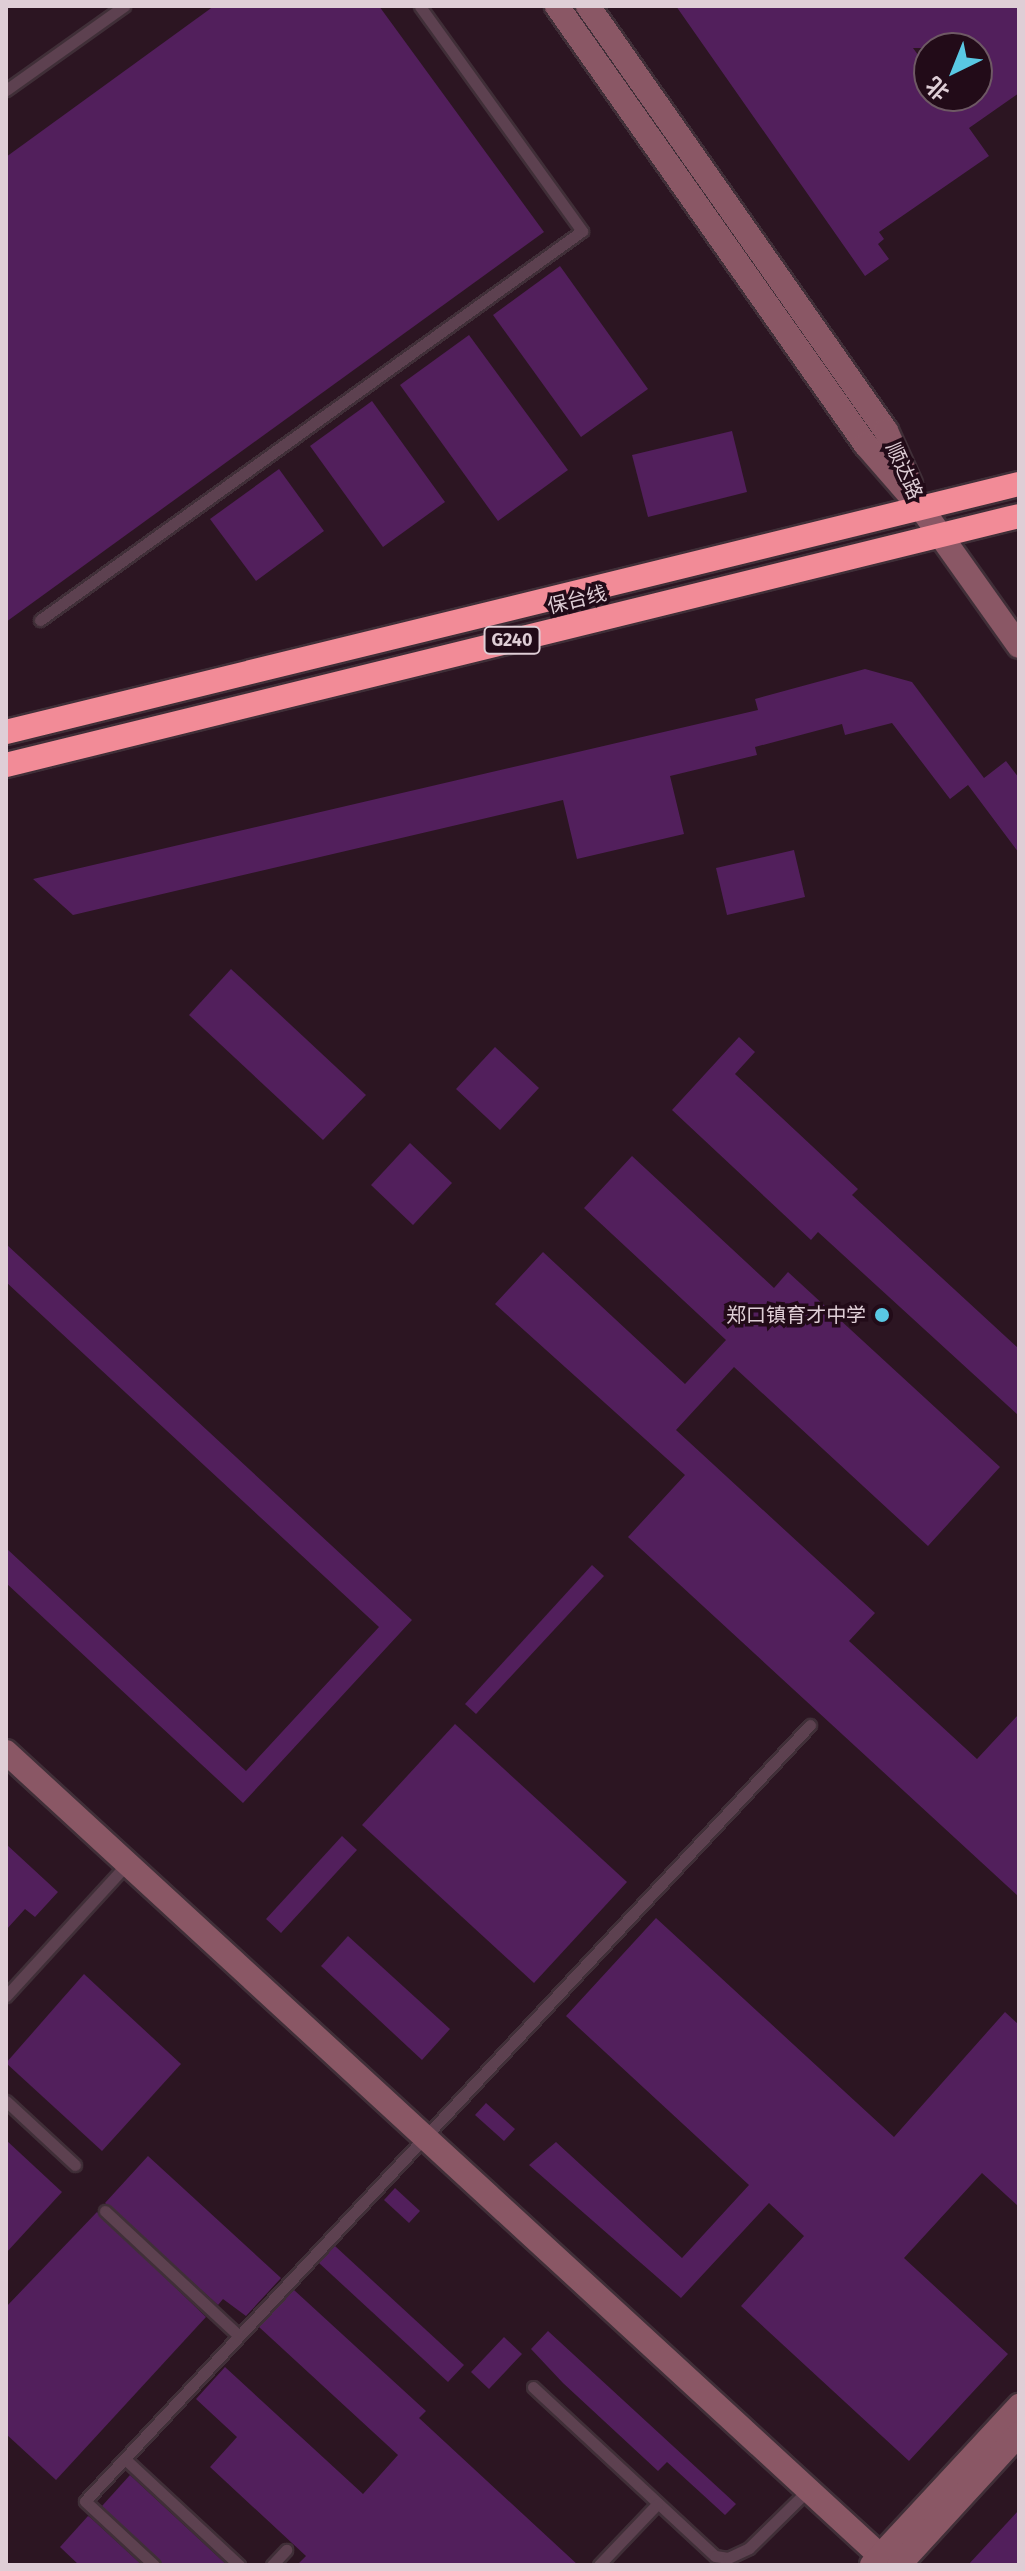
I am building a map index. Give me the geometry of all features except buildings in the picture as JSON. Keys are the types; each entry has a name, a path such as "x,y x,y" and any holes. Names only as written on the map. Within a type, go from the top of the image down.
{"highway":[{"name":"保台线","path":"6,732 1019,484"},
{"name":"保台线","path":"6,765 1019,516"}],"street":[{"name":"顺达路","path":"557,6 866,445 921,508"},
{"name":"顺达路","path":"588,6 886,431 921,508"},
{"path":"921,508 1019,646"},
{"path":"6,1752 885,2563"},
{"path":"885,2563 1019,2406"},
{"path":"885,2563 1019,2434"}],"lane":[{"path":"6,90 124,6"},
{"path":"40,620 582,231 420,6"},
{"path":"154,2565 85,2501 810,1725"},
{"path":"6,1996 127,1864"},
{"path":"6,2101 75,2165"},
{"path":"105,2211 239,2336"},
{"path":"533,2387 704,2549 728,2558 749,2548 808,2490"},
{"path":"125,2459 239,2565"},
{"path":"599,2565 657,2504"},
{"path":"272,2565 286,2550"}],"place":[{"name":"郑口镇育才中学","path":"882,1315"}]}
